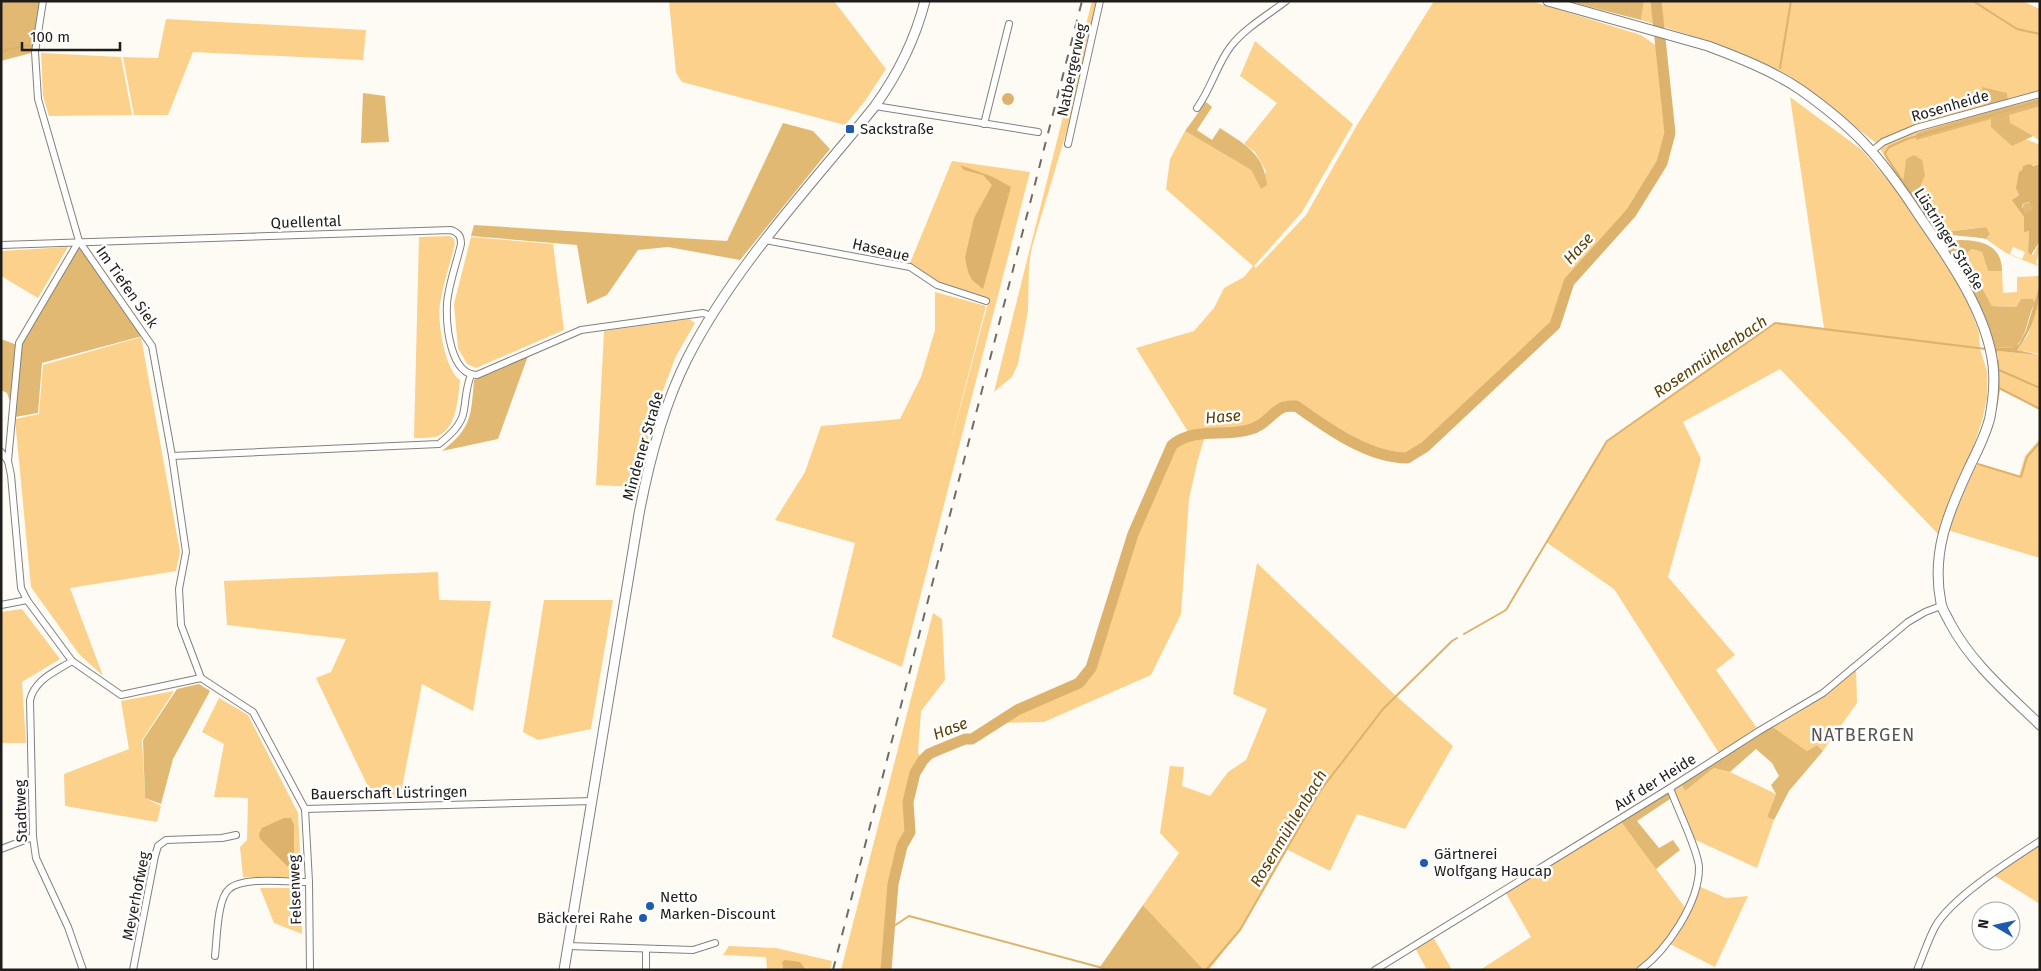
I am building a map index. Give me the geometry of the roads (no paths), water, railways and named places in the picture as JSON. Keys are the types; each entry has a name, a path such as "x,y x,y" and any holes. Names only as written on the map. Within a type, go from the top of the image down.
{"main road":[{"name":"Mindener Straße","path":"564,970 593,801 618,636 647,472 672,392 711,316 765,240 875,106 890,84 908,51 926,1"},
{"name":"Lüstringer Straße","path":"1548,1 1670,34 1734,55 1786,81 1821,106 1872,151 1906,195 1940,245 1961,280 1985,333 1993,363 1993,391 1990,417 1982,442 1951,509 1938,551 1938,579 1941,606 1958,638 1979,666 2040,725"}],"street":[{"name":"Im Tiefen Siek","path":"43,1 35,52 38,99 79,241 152,346 172,456 186,552 179,589 181,624 201,678"},
{"name":"Natbergerweg","path":"1068,144 1100,1"},
{"path":"1197,108 1207,94 1233,43 1286,1"},
{"path":"984,124 1009,24"},
{"name":"Rosenheide","path":"1872,151 1883,142 1916,128 2040,94"},
{"path":"875,106 1038,132"},
{"name":"Quellental","path":"1,245 451,230 458,232 462,244 447,304 451,350 460,369 471,375"},
{"name":"Haseaue","path":"765,240 910,267 937,285 986,301"},
{"path":"79,241 19,342 8,461 11,475 21,588 27,600 72,660 121,696 201,678"},
{"path":"172,456 439,444 453,434 464,412 467,384 471,375 477,375 581,330 703,313 711,316"},
{"path":"1,452 8,461"},
{"path":"1,606 27,600"},
{"name":"Auf der Heide","path":"1375,970 1823,693 1908,622 1925,612 1941,606"},
{"name":"Stadtweg","path":"72,660 42,680 33,689 30,700 33,837 36,858 68,927 83,970"},
{"name":"Bauerschaft Lüstringen","path":"201,678 253,712 305,809 593,801"},
{"path":"1640,970 1668,943 1677,929 1694,894 1699,868 1670,788"},
{"name":"Felsenweg","path":"305,809 309,882 310,970"},
{"name":"Meyerhofweg","path":"133,970 158,846 166,840 222,838 236,835"},
{"path":"1,849 33,837"},
{"path":"1917,970 1936,927 1947,911 1992,874 2040,841"},
{"path":"215,956 220,908 228,889 241,882 309,882"},
{"path":"568,946 693,950 715,943"},
{"path":"646,949 646,970"}],"waterway":[{"name":"Hase","path":"886,970 893,884 902,846 910,832 908,802 915,773 929,754 965,739 972,739 1017,710 1079,683 1091,668 1133,534 1172,445 1181,439 1199,434 1248,430 1260,425 1280,409 1296,406 1348,440 1378,453 1392,457 1407,458 1425,447 1555,325 1569,282 1631,213 1662,163 1670,133 1656,1"},
{"path":"1780,68 1791,1"},
{"path":"1973,1 2017,29 2040,34"},
{"path":"1,51 29,45"},
{"path":"1937,231 1887,158 1885,153 1889,147 1907,139 2040,101"},
{"name":"Rosenmühlenbach","path":"1464,634 1506,610 1607,441 1775,323 1986,349"},
{"path":"1998,361 1999,388 2040,409"},
{"path":"1999,370 2040,388"},
{"path":"1996,409 1999,389"},
{"path":"1978,464 2021,477 2027,457 2040,442"},
{"name":"Rosenmühlenbach","path":"1206,970 1240,930 1320,791 1383,709 1457,638"},
{"name":"Rosenmühlenbach","path":"891,928 909,916 1110,970"}],"railway":[{"path":"833,970 1082,1"}],"place":[{"name":"Sackstraße","path":"850,129"},
{"name":"Gärtnerei Wolfgang Haucap","path":"1424,863"},
{"name":"Netto Marken-Discount","path":"650,906"},
{"name":"Bäckerei Rahe","path":"643,918"}],"district":[{"name":"NATBERGEN","path":"1863,735"}]}
